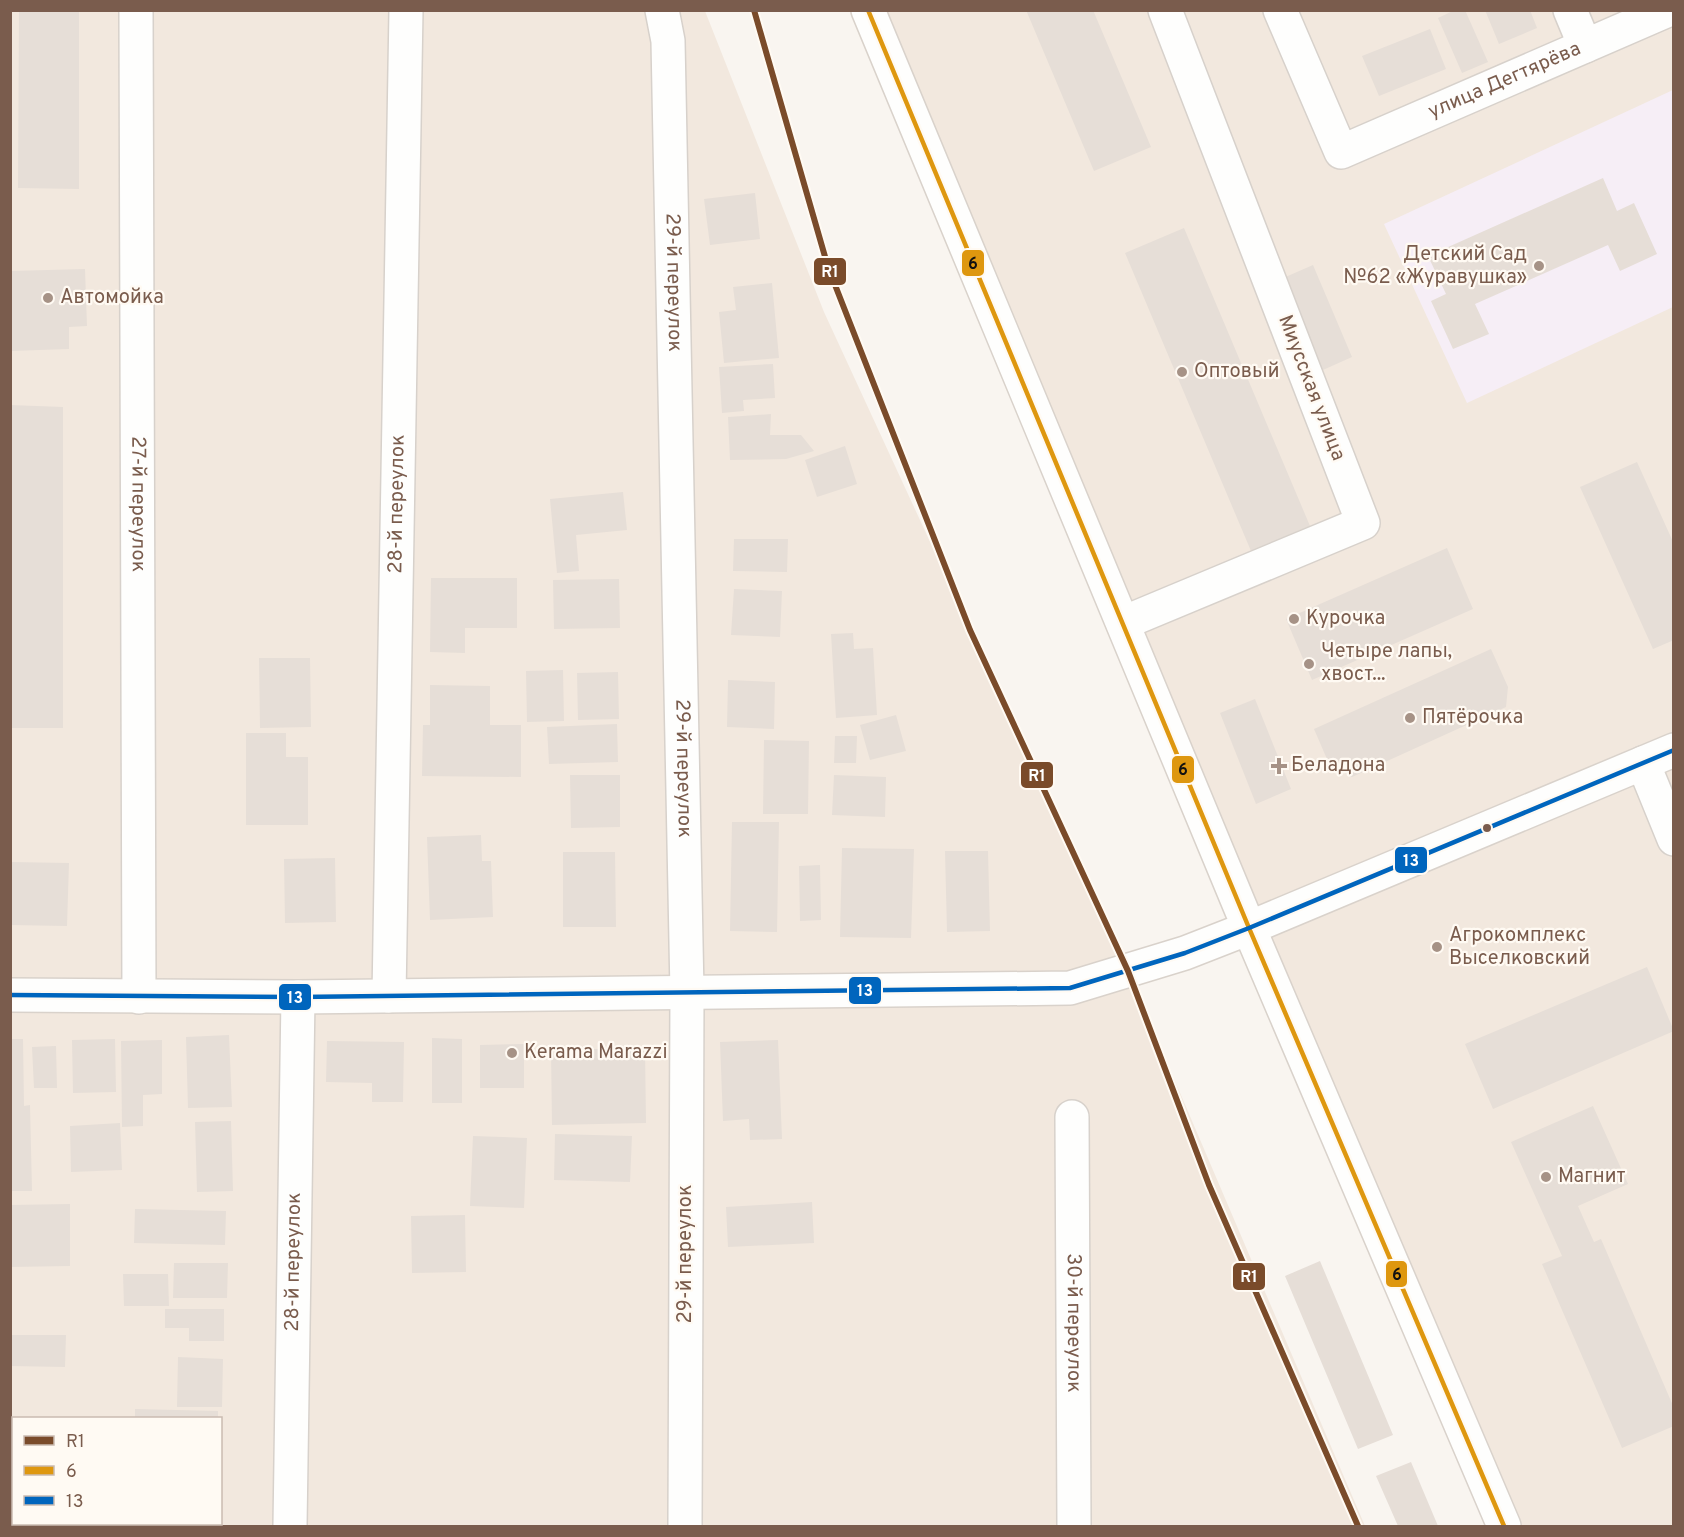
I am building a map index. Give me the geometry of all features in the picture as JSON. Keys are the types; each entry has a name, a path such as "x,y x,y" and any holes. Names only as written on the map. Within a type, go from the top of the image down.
{"street":[{"name":"27-й переулок","path":"136,10 139,997"},
{"name":"28-й переулок","path":"389,996 406,10"},
{"name":"29-й переулок","path":"662,10 668,41 687,992 685,1527"},
{"path":"868,10 1248,928 1504,1527"},
{"name":"Миусская улица","path":"1123,623 1363,523 1165,10"},
{"name":"улица Дегтярёва","path":"1280,10 1341,152 1668,10"},
{"path":"1570,10 1585,46"},
{"path":"10,995 298,998 1070,988 1185,952 1248,928 1674,750"},
{"path":"1644,763 1674,839"},
{"name":"28-й переулок","path":"290,1527 298,998"},
{"name":"30-й переулок","path":"1072,1117 1074,1527"}],"shaded area":[{"path":"10,11 705,11 824,312 1128,971 1365,1526 11,1526"},
{"path":"868,11 1673,11 1673,1526 1504,1526"},
{"name":"Детский Сад №62 «Журавушка»","path":"1673,90 1673,307 1467,403 1384,224"}],"building":[{"path":"19,10 79,10 79,189 18,188"},
{"path":"1026,10 1093,10 1151,147 1094,171"},
{"path":"1455,10 1465,10 1488,62 1462,73 1438,18"},
{"path":"1485,10 1530,10 1537,28 1499,44"},
{"path":"1430,29 1446,69 1379,96 1362,56"},
{"path":"1603,178 1617,211 1634,203 1657,254 1620,271 1608,245 1475,304 1489,334 1453,349 1431,301 1446,294 1428,256"},
{"path":"755,193 760,239 710,245 704,199"},
{"path":"1184,228 1310,526 1251,551 1125,253"},
{"path":"1313,265 1352,357 1314,374 1274,282"},
{"name":"Автомойка","path":"85,269 87,326 69,327 69,349 10,351 10,271"},
{"path":"772,283 779,358 724,363 719,312 736,310 733,287"},
{"path":"773,364 775,398 743,400 744,411 722,413 719,367"},
{"path":"10,405 63,407 63,728 10,728"},
{"path":"771,414 770,435 801,435 814,451 786,459 730,460 728,417"},
{"path":"845,446 857,484 817,497 805,460"},
{"path":"1637,462 1674,544 1674,640 1653,649 1580,487"},
{"path":"623,492 627,530 576,535 579,571 557,573 550,499"},
{"path":"734,539 788,539 787,572 733,571"},
{"path":"1447,548 1473,609 1312,680 1286,619"},
{"path":"431,578 517,578 517,628 465,628 465,653 430,652"},
{"path":"619,579 620,628 554,629 553,580"},
{"path":"734,589 782,591 780,637 731,635"},
{"path":"853,633 854,649 873,648 877,715 836,718 831,634"},
{"name":"Пятёрочка","path":"1491,649 1508,687 1506,707 1352,777 1330,766 1314,729"},
{"path":"259,658 310,658 311,727 260,728"},
{"path":"563,670 564,721 527,722 526,671"},
{"path":"618,672 619,719 578,720 577,673"},
{"path":"728,680 775,682 774,729 727,727"},
{"path":"430,685 490,686 490,725 521,725 521,777 422,776 423,725 430,725"},
{"path":"1255,699 1291,789 1256,804 1220,713"},
{"path":"896,715 906,751 870,760 860,725"},
{"path":"617,724 618,762 549,764 547,727"},
{"path":"246,733 286,733 286,757 308,757 308,825 246,825"},
{"path":"835,736 857,736 856,763 834,763"},
{"path":"764,740 809,741 808,814 763,814"},
{"path":"570,775 620,775 620,827 571,828"},
{"path":"834,775 886,777 885,817 832,815"},
{"path":"732,822 779,822 777,932 730,931"},
{"path":"481,835 482,861 491,861 493,917 430,920 427,837"},
{"path":"842,848 914,849 911,938 840,937"},
{"path":"945,851 988,851 990,931 947,932"},
{"path":"563,852 615,852 616,927 563,927"},
{"path":"335,858 336,922 285,923 284,859"},
{"path":"10,862 69,863 67,926 10,925"},
{"path":"820,865 821,920 800,921 799,866"},
{"path":"1647,967 1674,1031 1493,1109 1465,1044"},
{"path":"229,1035 232,1107 188,1108 186,1037"},
{"path":"432,1038 462,1039 462,1103 432,1103"},
{"path":"10,1039 23,1039 24,1106 30,1105 32,1191 10,1191"},
{"path":"115,1039 116,1092 73,1093 72,1040"},
{"path":"162,1040 162,1094 143,1095 143,1126 122,1127 121,1041"},
{"path":"778,1040 782,1139 750,1140 749,1119 723,1121 720,1042"},
{"path":"327,1041 404,1042 403,1102 372,1102 372,1083 326,1082"},
{"path":"524,1044 524,1088 480,1088 480,1045"},
{"path":"56,1046 57,1088 34,1088 32,1047"},
{"path":"645,1048 646,1123 552,1125 551,1050"},
{"path":"1593,1106 1628,1184 1578,1206 1594,1242 1601,1239 1674,1408 1674,1426 1622,1448 1542,1264 1562,1256 1511,1142"},
{"path":"231,1121 233,1191 197,1192 195,1122"},
{"path":"120,1123 122,1170 71,1172 70,1126"},
{"path":"555,1134 632,1136 630,1182 554,1180"},
{"path":"473,1136 527,1138 524,1208 470,1206"},
{"path":"812,1202 814,1243 728,1247 726,1207"},
{"path":"70,1204 70,1266 10,1267 10,1205"},
{"path":"135,1209 226,1211 225,1245 134,1243"},
{"path":"465,1215 466,1272 412,1273 411,1216"},
{"path":"1320,1261 1393,1435 1358,1449 1285,1276"},
{"path":"174,1263 228,1263 227,1298 173,1298"},
{"path":"123,1274 168,1274 169,1306 124,1306"},
{"path":"165,1309 224,1309 224,1341 189,1341 189,1328 165,1328"},
{"path":"10,1335 66,1335 65,1367 10,1366"},
{"path":"178,1357 223,1359 222,1407 177,1407"},
{"path":"135,1409 218,1411 218,1417 135,1417"},
{"path":"1411,1462 1438,1526 1398,1526 1376,1476"}],"transit line":[{"name":"R1","path":"754,10 828,267 970,630 1128,971 1209,1185 1358,1526"},
{"name":"6","path":"868,10 1249,928 1504,1526"},
{"name":"13","path":"10,995 298,997 1070,988 1185,953 1249,928 1674,750"}],"place":[{"name":"Детский Сад №62 «Журавушка»","path":"1539,266"},
{"name":"Автомойка","path":"48,298"},
{"name":"Оптовый","path":"1182,372"},
{"name":"Курочка","path":"1294,619"},
{"name":"Четыре лапы, хвост...","path":"1309,664"},
{"name":"Пятёрочка","path":"1410,718"},
{"name":"Беладона","path":"1279,766"},
{"name":"Агрокомплекс Выселковский","path":"1437,947"},
{"name":"Kerama Marazzi","path":"512,1053"},
{"name":"Магнит","path":"1546,1177"}]}
